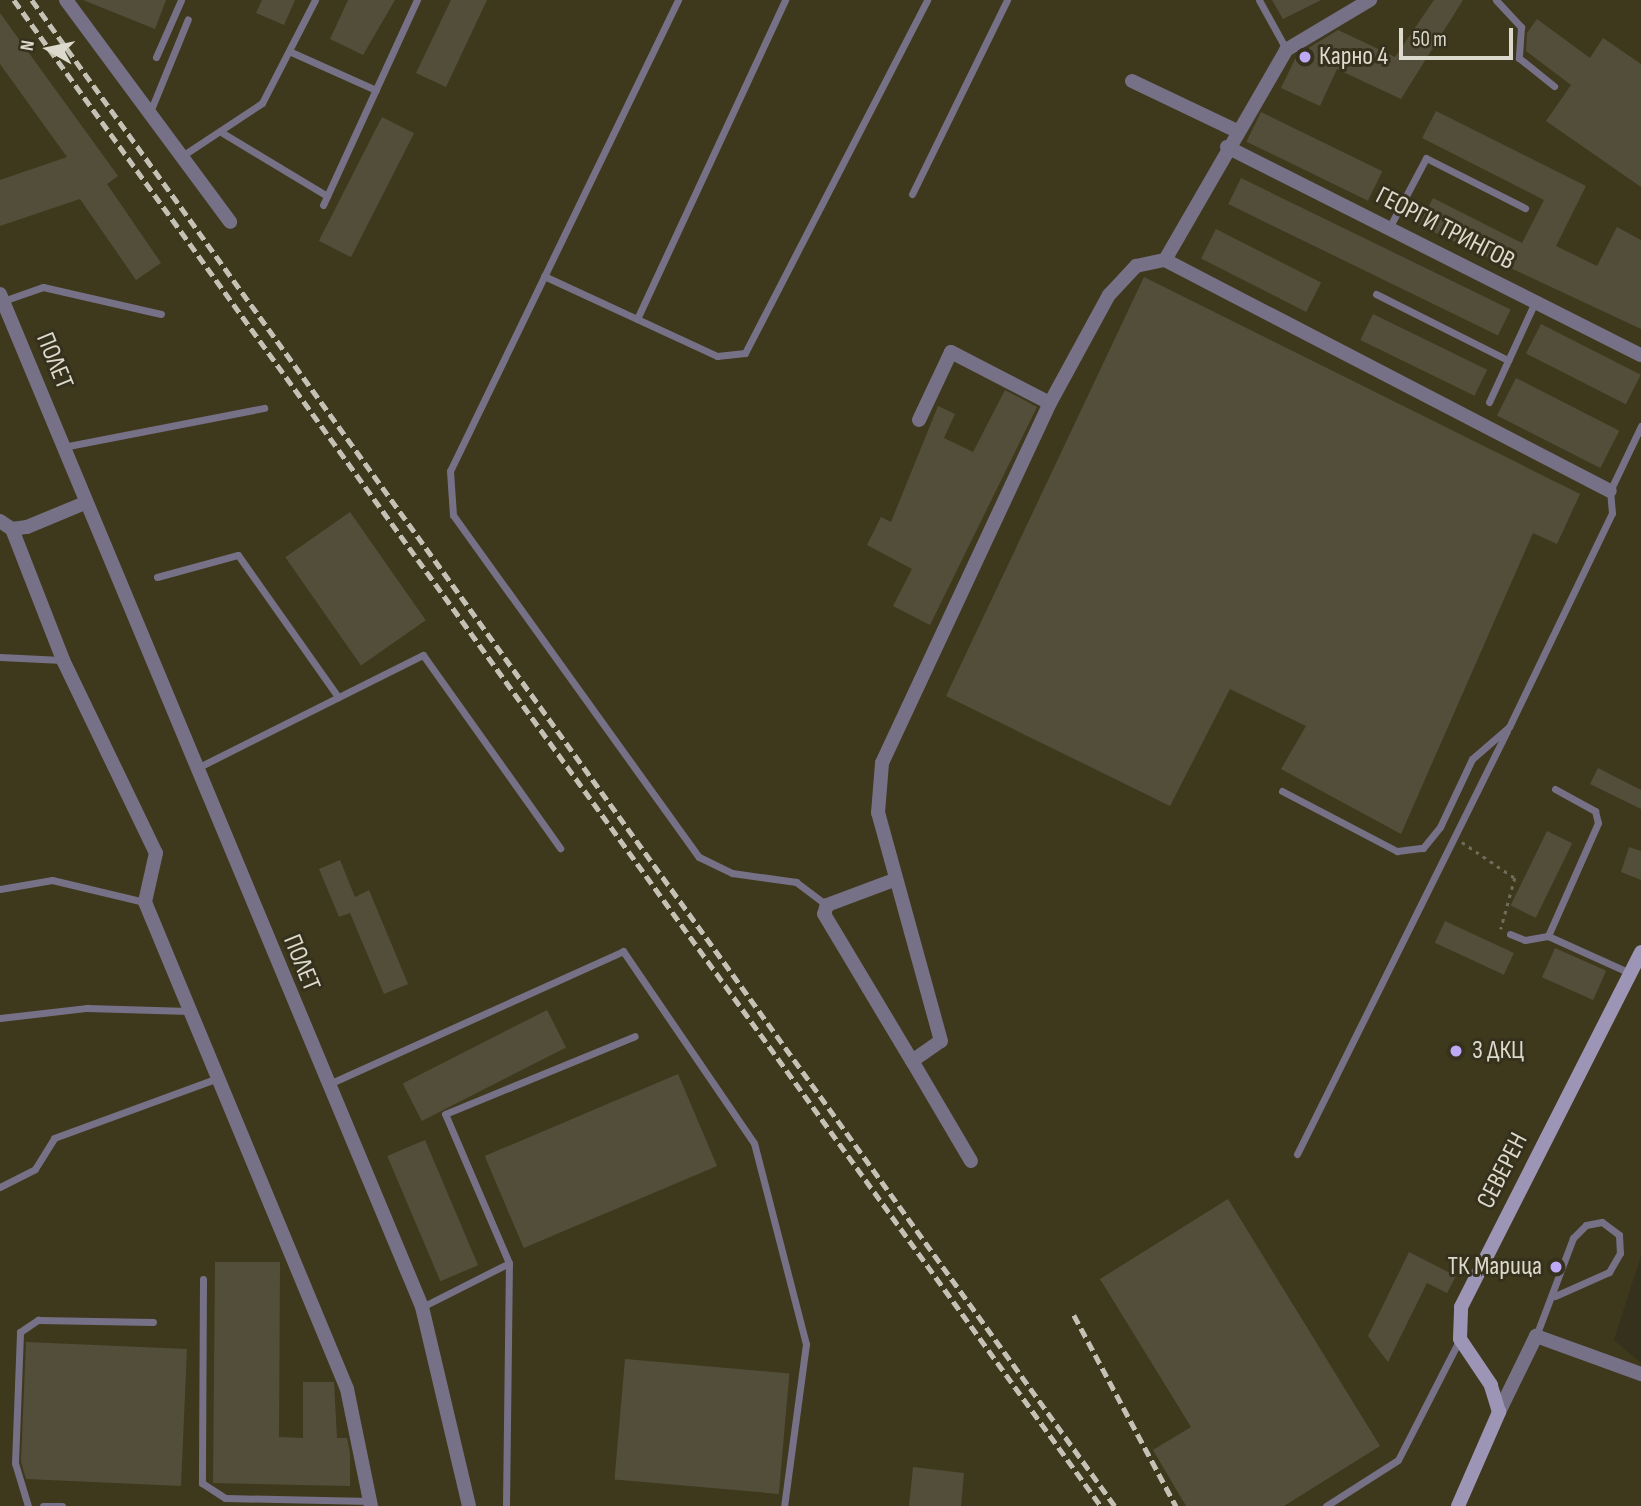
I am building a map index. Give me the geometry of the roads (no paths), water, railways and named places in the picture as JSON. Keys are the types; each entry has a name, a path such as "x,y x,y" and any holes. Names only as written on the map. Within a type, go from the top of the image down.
{"main road":[{"name":"СЕВЕРЕН","path":"1460,1339 1461,1307 1641,952"},
{"path":"1458,1506 1499,1412 1491,1385 1460,1339"}],"street":[{"path":"1165,260 1227,147 1286,50 1370,0"},
{"path":"72,3 230,222"},
{"path":"1132,82 1237,131"},
{"name":"ГЕОРГИ ТРИНГОВ","path":"1227,147 1641,355"},
{"path":"912,1061 941,1041 894,880 893,855 878,813 882,762 1050,402 1109,295 1136,265 1165,260 1610,491"},
{"name":"ПОЛЕТ","path":"1,298 325,1086 422,1307 469,1506"},
{"path":"919,420 951,352 1050,402"},
{"path":"85,503 6,525 63,660 156,853 145,902 193,1012 347,1389 370,1504"},
{"path":"894,880 827,905 826,925 971,1161"},
{"path":"1499,1412 1536,1336 1641,1374"}],"lane":[{"path":"156,57 181,0"},
{"path":"181,156 262,103 291,52 315,0"},
{"path":"323,205 417,0"},
{"path":"678,0 450,471 453,515 699,858 732,873 796,882 827,905"},
{"path":"636,319 785,0"},
{"path":"544,276 717,356 733,357 752,347 927,0"},
{"path":"912,194 1007,0"},
{"path":"1259,0 1286,50"},
{"path":"1496,0 1521,27 1519,58 1554,86"},
{"path":"150,114 188,19"},
{"path":"291,52 376,90"},
{"path":"221,132 272,169 327,196"},
{"path":"1389,228 1426,158 1525,208"},
{"path":"1,298 43,287 161,314"},
{"path":"1376,295 1508,359"},
{"path":"1489,402 1535,302"},
{"path":"62,447 264,408"},
{"path":"1297,1154 1457,838 1612,513 1610,491 1641,426"},
{"path":"157,577 238,555 338,697"},
{"path":"195,770 423,655 560,848"},
{"path":"0,657 63,660"},
{"path":"1282,791 1397,851 1423,848 1440,827 1472,759 1509,727"},
{"path":"1548,936 1598,823 1595,810 1555,789"},
{"path":"0,889 52,880 145,902"},
{"path":"1510,934 1525,940 1548,936 1630,973"},
{"path":"325,1086 623,951 754,1143 806,1344 785,1506"},
{"path":"0,1017 87,1008 193,1012"},
{"path":"506,1506 509,1263 445,1114 635,1037"},
{"path":"0,1187 35,1169 54,1138 220,1078"},
{"path":"1536,1336 1555,1296 1573,1238 1587,1225 1602,1222 1619,1235 1620,1253 1609,1272 1555,1296"},
{"path":"422,1307 509,1263"},
{"path":"203,1279 202,1483 225,1499 370,1504"},
{"path":"28,1506 15,1463 20,1332 38,1320 153,1322"},
{"path":"1326,1506 1398,1460 1460,1339"},
{"path":"43,1506 62,1506"}],"railway":[{"path":"14,0 1101,1506"},
{"path":"32,0 1115,1506"},
{"path":"1074,1315 1176,1506"}],"place":[{"name":"Карно 4","path":"1305,57"},
{"name":"3 ДКЦ","path":"1456,1051"},
{"name":"ТК Марица","path":"1556,1267"}]}
